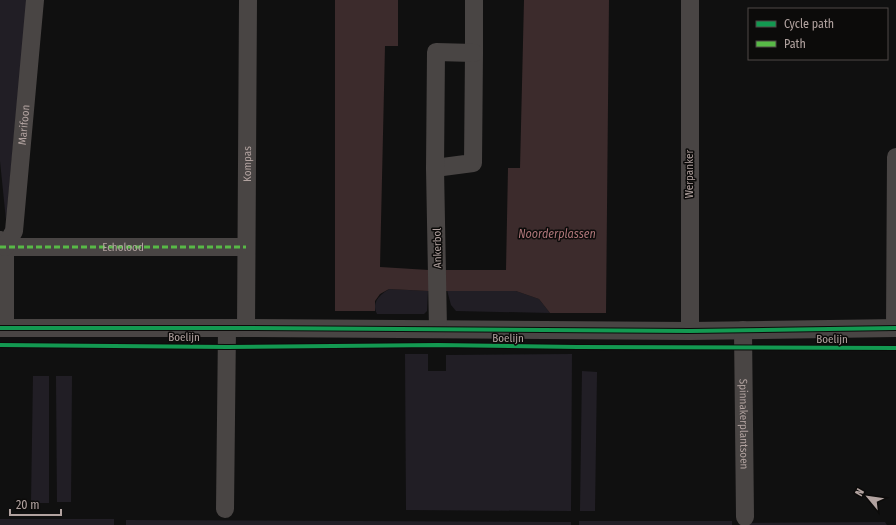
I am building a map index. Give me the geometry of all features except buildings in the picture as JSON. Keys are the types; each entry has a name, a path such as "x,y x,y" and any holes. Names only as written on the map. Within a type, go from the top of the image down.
{"street":[{"name":"Marifoon","path":"2,328 2,245 14,231 35,0"},
{"name":"Kompas","path":"246,328 248,0"},
{"path":"436,168 473,163 474,0"},
{"name":"Werpanker","path":"690,0 690,331"},
{"name":"Ankerbol","path":"438,329 436,52 474,53"},
{"path":"896,157 896,328"},
{"name":"Echolood","path":"2,245 246,246"},
{"name":"Boelijn","path":"2,328 690,331 896,328"},
{"path":"225,509 227,328"},
{"name":"Spinnakerplantsoen","path":"743,330 745,517"}],"shaded area":[{"path":"0,0 27,0 6,220 0,161"},
{"path":"389,289 428,291 427,311 424,314 377,314 375,306 377,299"},
{"path":"447,290 516,291 539,299 550,313 456,311 451,305"},
{"path":"405,354 428,354 428,371 446,371 446,355 572,354 571,511 406,510"},
{"path":"582,371 597,372 595,511 580,511"},
{"path":"33,376 49,376 49,503 31,503"},
{"path":"56,376 72,376 71,502 57,502"},
{"path":"0,519 114,519 114,525 0,525"},
{"path":"126,520 571,522 571,525 126,525"},
{"path":"579,521 732,521 732,525 579,525"},
{"path":"885,522 887,525 741,525 741,523"}],"water":[{"name":"Noorderplassen","path":"335,0 398,0 398,46 385,46 380,267 429,270 506,270 508,168 520,168 524,0 609,0 606,313 550,313 539,299 516,291 428,291 389,289 380,294 375,301 375,311 335,311"}],"marked path":[{"path":"0,247 246,247"}],"cycle path":[{"path":"0,328 690,331 896,328"},
{"path":"0,345 227,347 438,345 896,348"}]}
